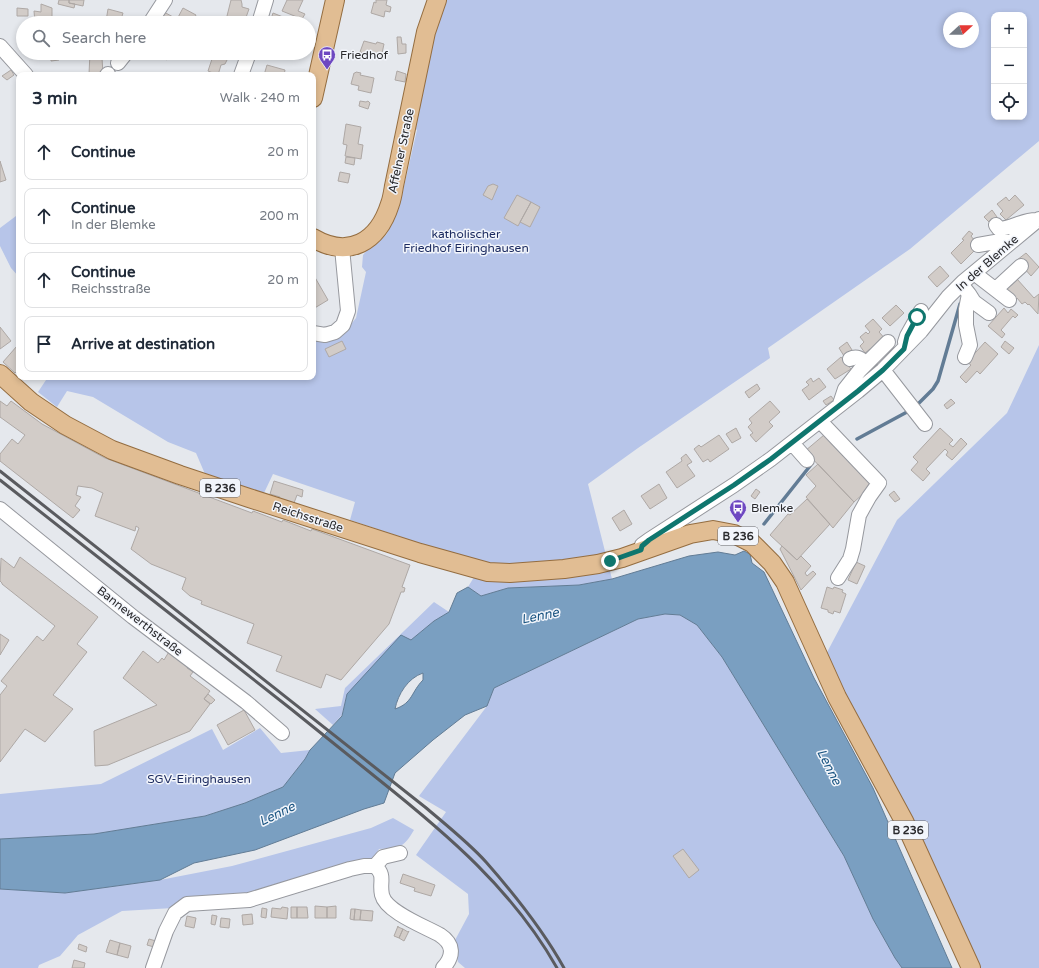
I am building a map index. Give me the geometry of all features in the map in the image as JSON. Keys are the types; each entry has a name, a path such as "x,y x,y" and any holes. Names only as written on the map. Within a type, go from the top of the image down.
{"main road":[{"path":"316,85 335,0"},
{"name":"Affelner Straße","path":"342,248 355,245 368,239 382,223 390,204 426,32 437,0"},
{"path":"316,240 329,246 342,248"},
{"name":"Reichsstraße","path":"0,374 31,402 60,422 112,450 249,498 488,572 510,573 564,569 618,559 641,550"},
{"name":"B 236","path":"641,550 690,534 713,530 734,534 752,543 772,563 785,582 837,697 904,821 971,968"}],"street":[{"path":"155,16 165,0"},
{"path":"261,16 266,0"},
{"path":"0,46 23,72"},
{"path":"242,72 246,60"},
{"path":"996,225 999,228 1007,228 1030,220 1038,220"},
{"name":"In der Blemke","path":"641,550 642,546 649,540 728,489 792,443 858,391 883,370 965,289 974,273 1038,220"},
{"path":"978,245 995,242 1011,242"},
{"path":"316,334 325,335 335,332 343,325 348,311 342,248"},
{"path":"996,290 1021,266"},
{"path":"974,273 1009,300"},
{"path":"965,289 974,302 989,313"},
{"path":"965,289 966,325 970,345 965,357"},
{"path":"904,349 907,336 921,311"},
{"path":"840,404 844,389 888,342"},
{"path":"850,359 860,358 864,366"},
{"path":"883,370 925,424"},
{"path":"820,421 879,483 869,497 860,515 850,559 838,578"},
{"path":"792,443 807,460"},
{"name":"Bannewerthstraße","path":"0,509 133,617 246,702 282,733"},
{"path":"375,866 382,857 400,853"},
{"path":"152,968 175,912 187,904 248,900 343,870 364,866 375,866 381,873 382,894 386,903 403,916 445,938 449,944 452,955 450,960 443,968"}],"green space":[{"name":"katholischer Friedhof Eiringhausen","path":"442,0 1039,0 1039,141 910,249 768,348 770,358 588,484 612,579 579,585 508,588 481,596 468,587 482,564 350,520 355,502 273,474 264,493 205,474 196,453 168,442 93,397 67,391 57,407 38,392 46,380 316,380 316,337 343,334 356,318 366,272 362,267 363,255 369,248 386,235 399,208 417,130 412,127"},
{"path":"16,216 16,274 11,268 0,246 0,228"},
{"path":"1039,345 1039,968 974,968 824,658 897,520 1007,413"},
{"path":"434,602 449,612 434,621 347,694 342,715 333,725 315,709 341,706 345,688"},
{"path":"665,614 680,615 697,625 722,657 844,856 873,919 902,968 465,968 458,962 454,942 469,914 468,894 416,855 446,812 419,796 487,706 494,688 638,619"},
{"name":"SGV-Eiringhausen","path":"260,728 281,753 310,750 305,759 283,787 245,803 205,816 94,834 0,839 0,794 101,784 212,729 223,750"},
{"path":"393,818 414,830 407,841 403,844 396,848 379,849 373,858 247,894 173,908 122,911 78,935 60,956 39,965 38,968 0,968 0,889 65,893 160,880 232,866 371,828"}],"water":[{"name":"Lenne","path":"744,551 750,554 752,563 764,572 814,678 873,788 952,968 902,968 873,919 844,856 722,657 697,625 680,615 665,614 638,619 494,688 487,706 465,715 395,773 384,803 364,809 255,850 194,863 160,880 65,893 0,889 0,839 94,834 205,816 245,803 283,787 305,759 310,750 342,716 347,694 401,635 411,640 434,621 449,612 457,593 468,587 481,596 508,588 579,585 612,579 689,556 718,552 735,555","holes":["423,673 423,680 409,700 401,707 395,709 396,703 404,687 418,675"]}],"building":[{"path":"59,0 69,0 69,3 75,4 74,8 58,4"},
{"path":"69,0 84,0 83,6 69,3"},
{"path":"231,0 241,0 242,7 249,9 246,16 227,16"},
{"path":"287,0 303,0 298,11 305,14 304,16 294,16 282,11"},
{"path":"376,0 387,0 386,5 391,7 390,12 385,11 384,17 371,13"},
{"path":"41,4 52,8 52,16 34,16 34,11 41,12"},
{"path":"17,8 28,9 28,16 17,16"},
{"path":"183,8 196,15 196,16 179,16"},
{"path":"108,9 123,13 122,16 107,16"},
{"path":"164,12 171,16 162,16"},
{"path":"273,13 280,16 272,16"},
{"path":"397,37 401,37 402,44 406,44 406,53 398,54"},
{"path":"364,41 384,44 381,58 360,52"},
{"path":"90,60 102,60 103,72 89,72"},
{"path":"212,60 227,60 225,64 221,65 219,72 208,71"},
{"path":"267,65 285,70 285,72 265,72"},
{"path":"11,70 14,75 7,80 2,76"},
{"path":"397,71 406,74 405,82 395,80"},
{"path":"354,73 361,73 360,75 374,78 371,93 358,90 359,86 351,84"},
{"path":"360,101 368,101 370,103 368,109 359,106"},
{"path":"346,124 361,127 358,144 363,145 361,159 345,156 347,145 343,144"},
{"path":"346,157 355,158 354,165 345,163"},
{"path":"0,161 6,180 0,182"},
{"path":"340,172 350,174 348,183 338,181"},
{"path":"493,184 498,186 492,200 483,195 488,186"},
{"path":"517,195 531,202 518,226 504,218"},
{"path":"1015,195 1024,205 1006,220 1000,214 1003,211 997,204 1006,197 1009,201"},
{"path":"531,202 540,207 530,227 520,222"},
{"path":"992,210 997,217 990,223 984,217"},
{"path":"969,231 973,234 971,236 974,240 971,243 976,249 961,264 951,253 964,240 962,239"},
{"path":"1026,253 1039,267 1031,276 1017,260"},
{"path":"940,266 949,276 937,287 928,277"},
{"path":"316,279 328,300 316,307"},
{"path":"1017,279 1034,298 1039,294 1038,314 1029,304 1028,305 1025,302 1022,304 1017,298 1015,300 1006,289"},
{"path":"896,305 904,313 890,326 882,318"},
{"path":"1004,308 1008,313 1011,309 1018,315 1015,318 1013,316 1001,330 1005,334 1002,338 988,326"},
{"path":"873,319 882,329 879,332 887,341 873,353 870,349 865,353 860,346 864,342 860,337 866,332 868,334 870,332 865,326"},
{"path":"0,327 11,341 0,349"},
{"path":"342,341 346,349 329,357 325,349"},
{"path":"1005,341 1014,348 1009,354 1001,347"},
{"path":"847,342 852,350 844,356 839,348"},
{"path":"985,342 998,354 980,374 977,371 966,383 960,377 971,365 967,362"},
{"path":"16,347 16,372 15,373 3,362"},
{"path":"841,357 851,369 835,379 827,369"},
{"path":"811,378 813,382 819,378 826,387 809,400 802,390 809,385 806,382"},
{"path":"757,384 760,389 749,398 745,392"},
{"path":"831,396 834,400 826,405 823,401"},
{"path":"951,399 955,403 947,409 944,405"},
{"path":"0,401 7,406 11,401 42,424 105,458 252,513 253,511 282,522 283,520 311,531 312,529 410,565 402,587 405,588 404,592 401,592 389,624 341,680 326,674 321,688 276,671 282,656 247,643 254,624 201,604 202,601 190,596 182,589 186,578 151,564 131,549 139,528 136,526 135,531 95,516 103,493 92,488 78,486 76,495 81,497 75,506 80,510 73,518 0,461 0,454 12,439 18,444 25,435 0,417"},
{"path":"770,401 780,412 769,422 773,426 756,442 750,435 753,433 748,427 752,423 749,419"},
{"path":"736,428 741,438 732,443 726,434"},
{"path":"940,428 953,440 949,444 953,447 961,438 967,444 952,460 946,455 948,452 945,449 926,469 930,473 923,481 911,470 918,462 913,457"},
{"path":"719,435 729,449 710,462 708,459 703,462 694,449 699,445 701,447"},
{"path":"824,435 873,485 854,502 805,451"},
{"path":"686,454 692,462 687,465 695,476 677,488 666,472 682,461 681,458"},
{"path":"818,464 854,502 833,528 806,497 816,486 806,475"},
{"path":"274,481 303,490 302,497 297,495 294,503 279,499 280,497 270,494"},
{"path":"659,484 667,498 650,509 641,496"},
{"path":"756,489 760,492 755,499 751,496"},
{"path":"894,491 900,499 895,502 889,495"},
{"path":"807,499 830,524 797,560 770,535 788,514 790,515"},
{"path":"624,510 632,524 620,531 612,518"},
{"path":"782,546 797,560 801,556 811,566 805,573 807,576 813,571 816,574 801,590 780,549"},
{"path":"20,557 98,617 77,644 87,652 53,695 73,709 45,742 25,729 0,762 0,695 7,686 1,681 37,636 43,641 55,626 0,581 1,558 14,568"},
{"path":"856,562 865,566 857,584 848,580"},
{"path":"827,587 833,589 834,587 843,590 842,592 846,594 840,613 834,611 833,614 828,612 828,610 821,608"},
{"path":"0,634 9,640 0,655"},
{"path":"170,650 189,664 187,668 193,672 190,676 210,691 204,699 210,704 190,731 108,765 95,766 94,731 157,705 123,678 143,651 158,663 162,658 164,660"},
{"path":"208,694 215,700 211,704 204,699"},
{"path":"244,710 255,730 228,745 217,725"},
{"path":"683,849 699,870 689,878 673,856"},
{"path":"403,874 435,885 431,896 414,891 415,888 400,883"},
{"path":"315,906 327,907 327,918 315,918"},
{"path":"336,906 336,918 327,918 327,907"},
{"path":"282,907 288,908 287,919 271,917 272,908 281,909"},
{"path":"291,907 297,907 297,918 291,918"},
{"path":"297,907 307,907 308,918 297,918"},
{"path":"262,908 267,909 266,918 261,917"},
{"path":"351,909 355,909 354,920 350,919"},
{"path":"355,909 361,910 360,920 354,920"},
{"path":"361,910 373,911 372,921 360,920"},
{"path":"252,914 253,924 243,925 242,915"},
{"path":"212,915 217,916 215,925 211,924"},
{"path":"187,916 196,918 194,928 185,926"},
{"path":"221,918 230,919 229,928 220,927"},
{"path":"398,926 403,929 399,938 394,936"},
{"path":"403,929 408,932 409,931 404,941 399,938"},
{"path":"149,939 156,941 154,947 147,945"},
{"path":"110,940 120,943 117,955 106,952"},
{"path":"120,943 131,946 128,958 117,955"},
{"path":"79,944 87,947 86,952 78,949"},
{"path":"74,960 85,963 84,968 72,968"}],"waterway":[{"name":"Blemke","path":"919,403 933,389 938,381 960,304"},
{"name":"Blemke","path":"857,439 907,412"},
{"name":"Blemke","path":"764,524 810,466"}],"railway":[{"path":"0,471 425,807 457,834 486,862 518,900 538,926 564,968"},
{"path":"0,480 291,709 404,800 453,842 499,888 520,913 540,940 557,968"}],"place":[{"name":"Friedhof","path":"327,70"},
{"name":"Blemke","path":"738,523"}],"route":[{"path":"610,561 641,550 642,546 661,531 693,512 771,459 858,391 883,370 904,349 907,336 917,317"}]}
